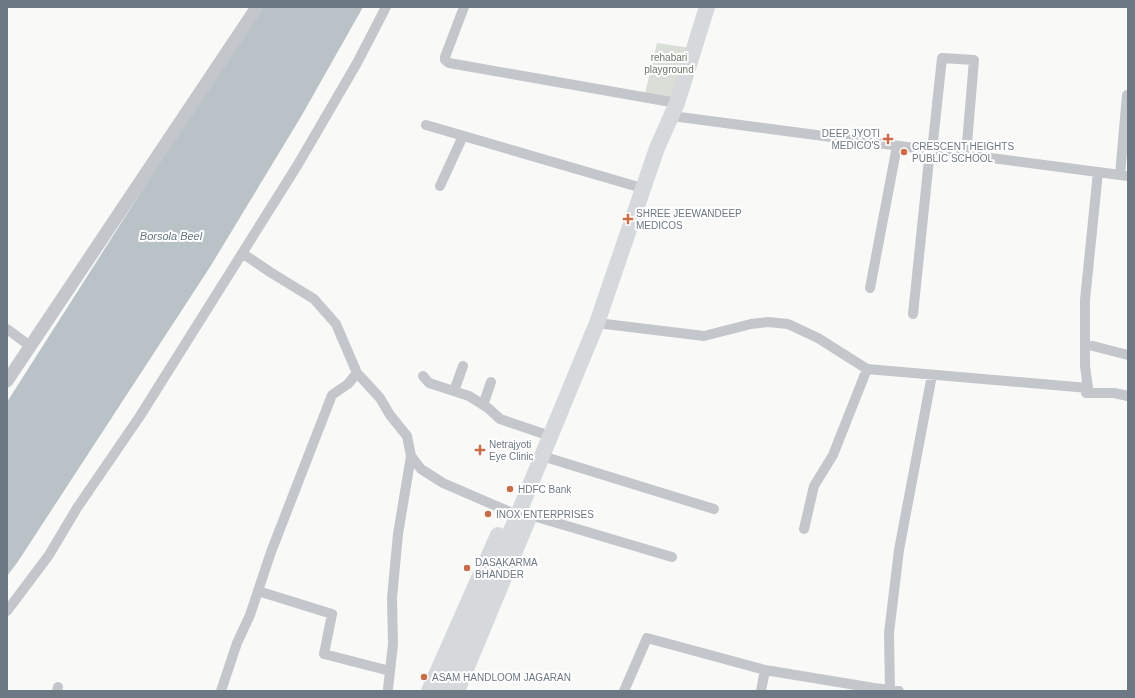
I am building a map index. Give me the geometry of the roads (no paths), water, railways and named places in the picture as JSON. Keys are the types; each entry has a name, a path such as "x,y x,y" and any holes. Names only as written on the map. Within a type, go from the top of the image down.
{"main road":[{"path":"442,691 537,471 597,323 642,188 657,148 674,110 707,7"},
{"path":"429,691 521,480 537,471"},
{"path":"457,691 530,515 540,482 537,471"}],"street":[{"path":"7,381 257,7"},
{"path":"7,612 49,555 76,508 140,416 297,166 357,63 386,7"},
{"path":"464,7 445,57 445,60 449,63 674,110 897,146 1124,176 1127,95"},
{"path":"913,314 942,58 974,60 966,155"},
{"path":"426,125 642,188"},
{"path":"440,186 463,136"},
{"path":"870,288 897,146"},
{"path":"1098,172 1085,300 1085,366 1088,388 1086,393 1114,393 1128,396"},
{"path":"242,252 270,272 314,299 336,324 357,373 380,398 390,415 407,436 411,456 397,541 392,598 393,644 389,690"},
{"path":"597,323 704,336 751,324 768,322 788,324 818,338 867,370 1088,388"},
{"path":"7,329 30,346"},
{"path":"1085,344 1128,355"},
{"path":"454,391 463,366"},
{"path":"804,529 814,486 833,455 867,370"},
{"path":"221,691 237,643 250,615 271,552 332,395 348,384 357,373"},
{"path":"624,691 647,638 765,670 894,690 889,632 899,550 932,375"},
{"path":"423,376 429,382 469,396 488,408 500,419 550,436"},
{"path":"483,405 491,382"},
{"path":"411,456 421,469 443,483 508,512"},
{"path":"542,456 714,509"},
{"path":"530,515 672,557"},
{"path":"258,591 332,614 324,654 390,671"},
{"path":"761,691 765,670"}],"water":[{"name":"Borsola Beel","path":"259,7 363,7 302,115 210,267 17,563 7,576 7,402"}],"place":[{"name":"DEEP JYOTI MEDICO'S","path":"888,139"},
{"name":"CRESCENT HEIGHTS PUBLIC SCHOOL","path":"904,152"},
{"name":"SHREE JEEWANDEEP MEDICOS","path":"628,219"},
{"name":"Netrajyoti Eye Clinic","path":"480,450"},
{"name":"HDFC Bank","path":"510,489"},
{"name":"INOX ENTERPRISES","path":"488,514"},
{"name":"DASAKARMA BHANDER","path":"467,568"},
{"name":"ASAM HANDLOOM JAGARAN","path":"424,677"}],"park label":[{"name":"rehabari playground","path":"669,62"}]}
